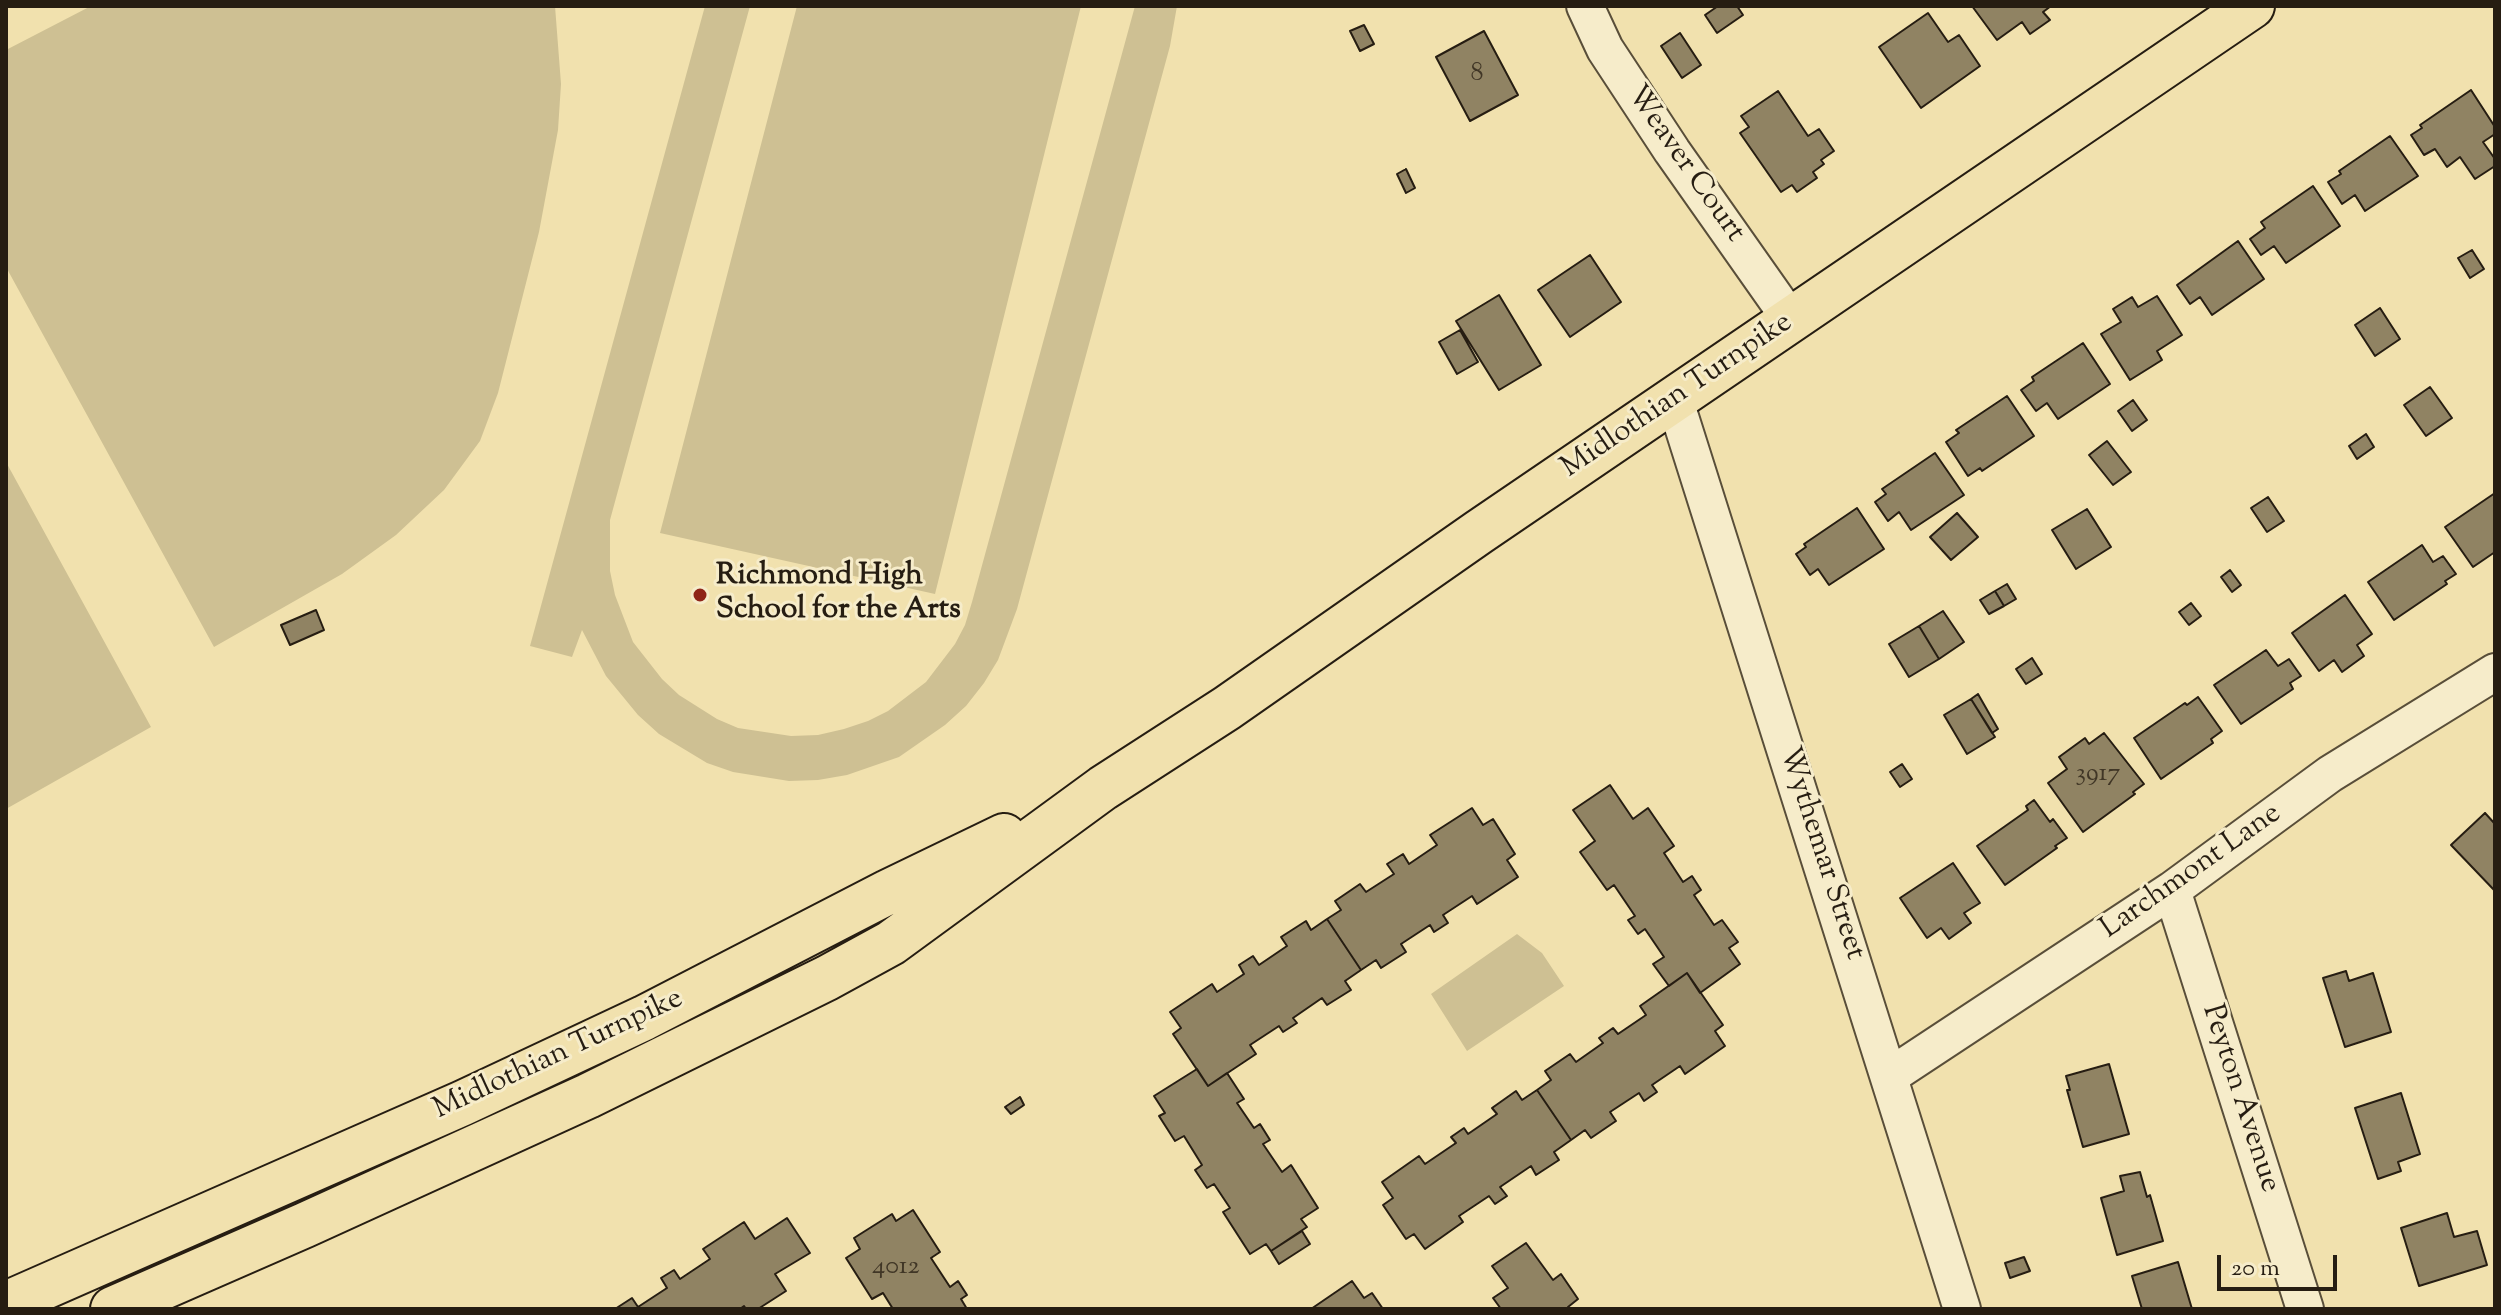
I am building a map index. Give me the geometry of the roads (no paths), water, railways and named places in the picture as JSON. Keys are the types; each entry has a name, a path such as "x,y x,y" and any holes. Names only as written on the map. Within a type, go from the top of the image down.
{"main road":[{"name":"Midlothian Turnpike","path":"113,1309 547,1115 827,978 891,943 1103,788 1227,708 1479,532 2252,6"},
{"name":"Midlothian Turnpike","path":"6,1304 463,1103 630,1025 888,892 1103,788"}],"street":[{"name":"Weaver Court","path":"1585,6 1605,49 1791,320"},
{"name":"Wythemar Street","path":"1675,401 1962,1309"},
{"name":"Larchmont Lane","path":"1890,1076 2172,890 2330,774 2495,672"},
{"name":"Peyton Avenue","path":"2172,890 2305,1309"}],"place":[{"name":"Richmond High School for the Arts","path":"700,595"}]}
